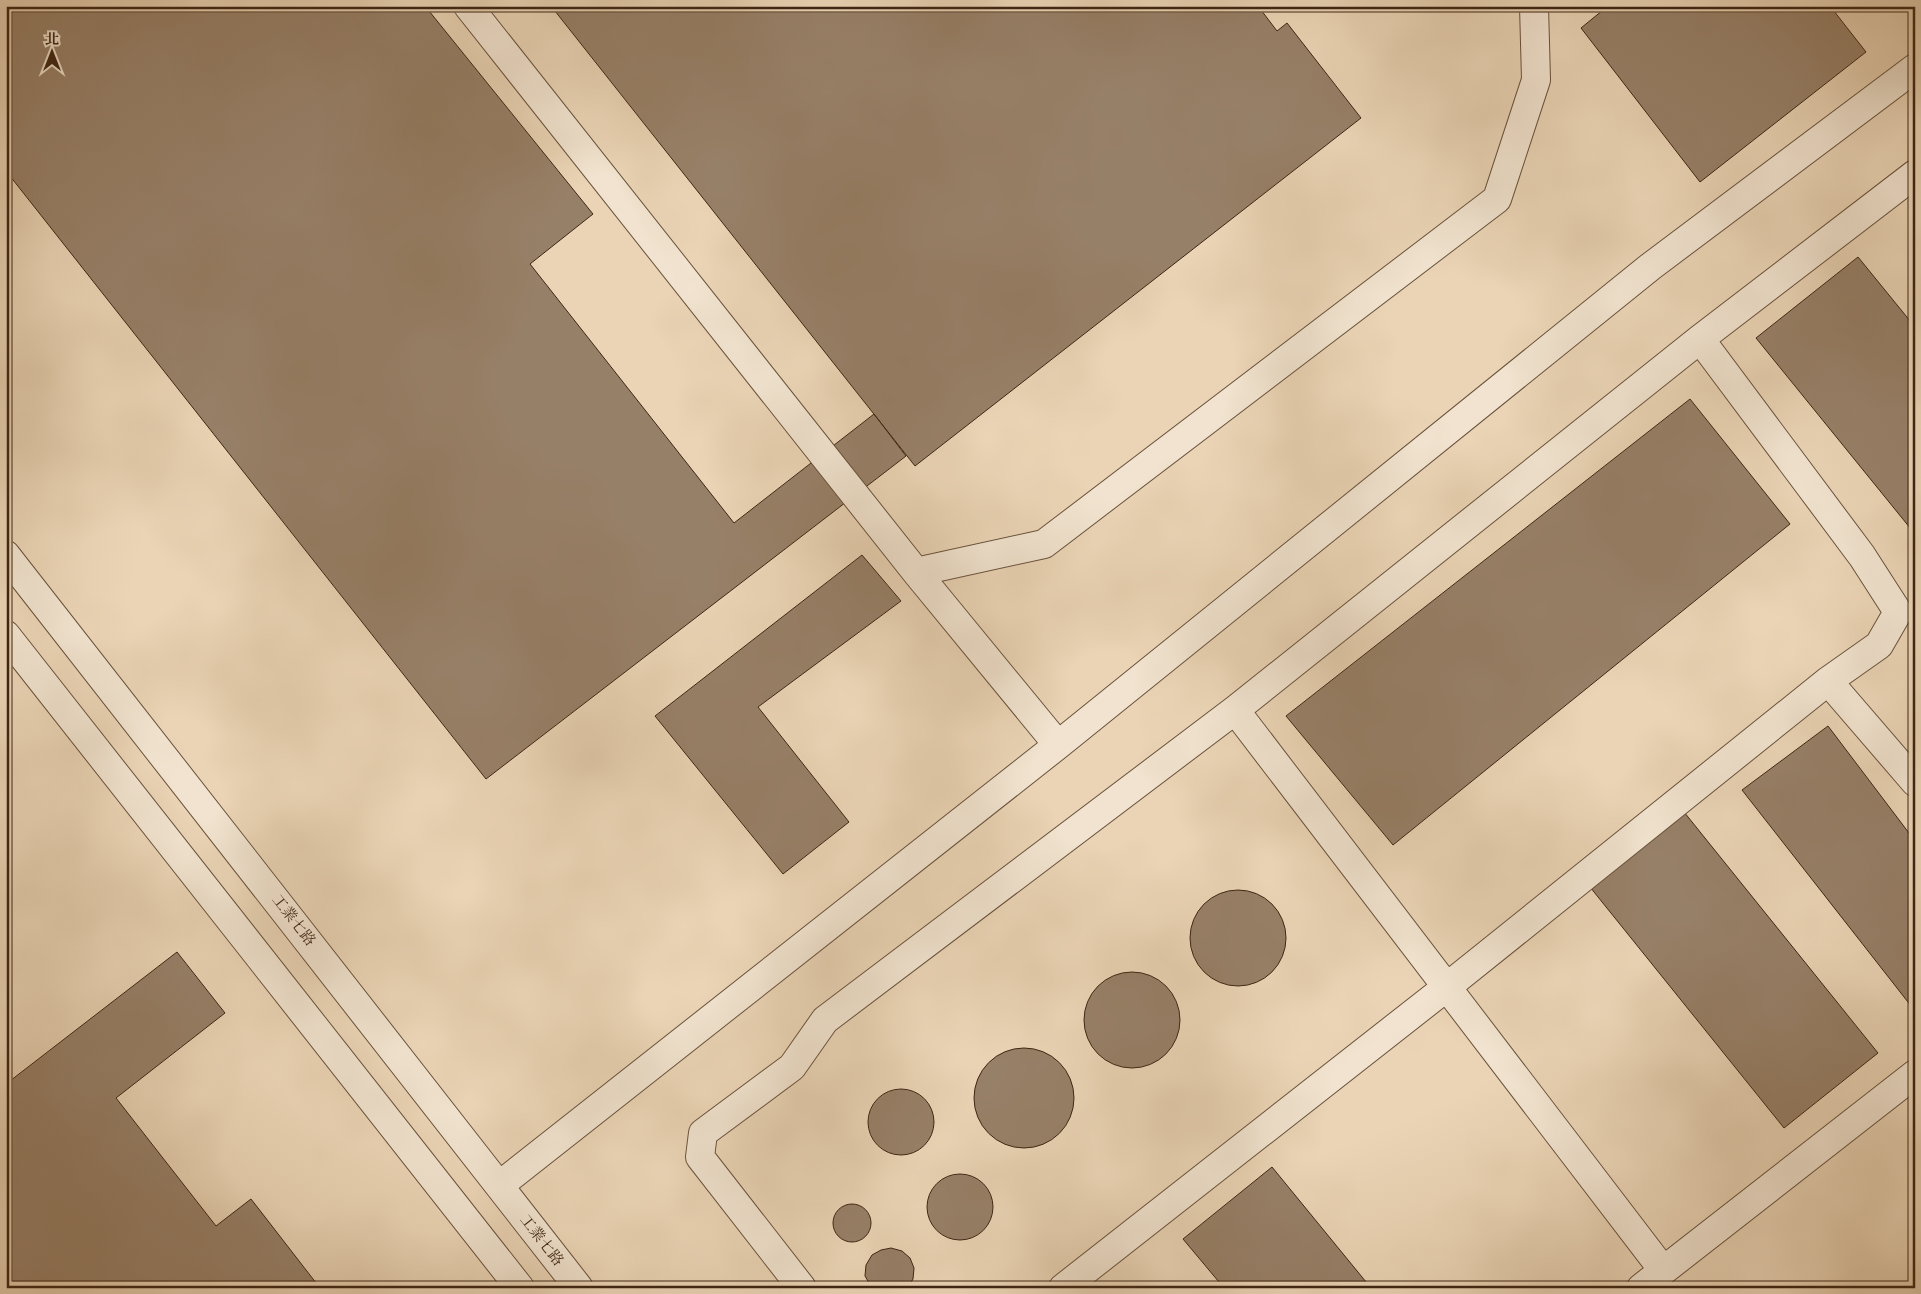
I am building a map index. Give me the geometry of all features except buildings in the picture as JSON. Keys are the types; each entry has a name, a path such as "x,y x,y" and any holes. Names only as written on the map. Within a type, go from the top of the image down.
{"street":[{"path":"468,6 916,572 1058,745"},
{"path":"916,572 1044,544 1497,199 1536,80 1534,6"},
{"path":"500,1185 1058,745 1650,267 1915,68"},
{"path":"802,1288 700,1158 703,1133 792,1067 825,1020 1236,710 1700,339 1915,174"},
{"path":"1064,1287 1448,986 1828,681 1879,645 1898,612 1862,556 1700,339"},
{"name":"工業七路","path":"6,555 579,1288"},
{"path":"6,635 520,1288"},
{"path":"1828,681 1915,782"},
{"path":"1236,710 1663,1270"},
{"path":"1641,1288 1915,1074"}]}
